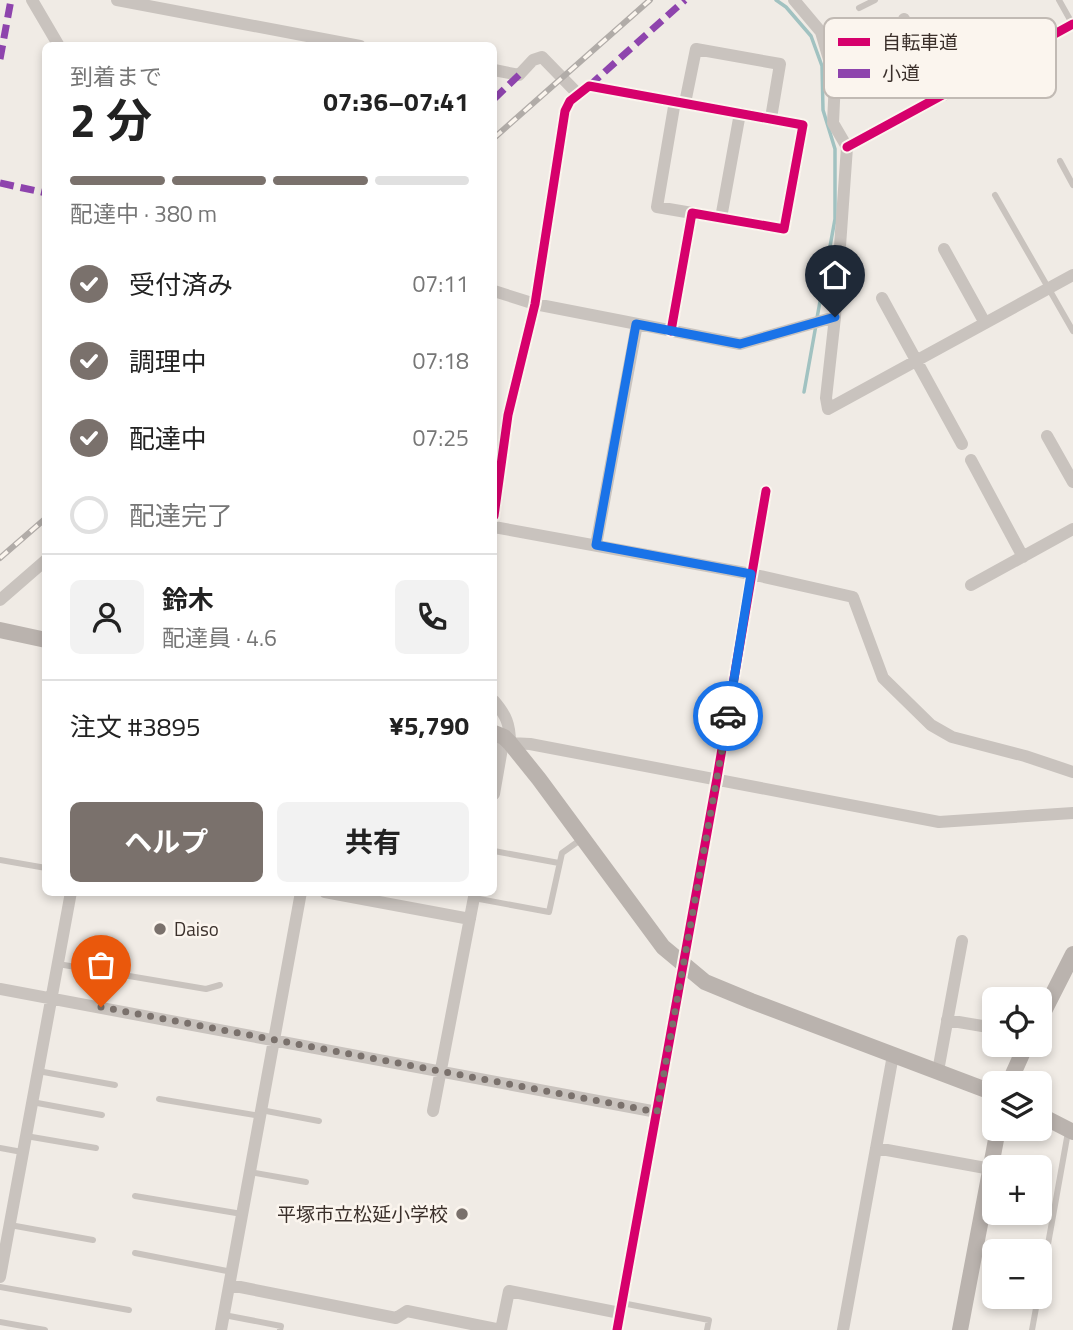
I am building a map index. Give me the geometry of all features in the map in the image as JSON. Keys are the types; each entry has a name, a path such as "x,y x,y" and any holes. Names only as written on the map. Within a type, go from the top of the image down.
{"street":[{"path":"32,0 57,42"},
{"path":"117,0 339,42"},
{"path":"794,0 821,32 824,42"},
{"path":"1056,34 1073,25"},
{"path":"497,494 508,415 535,304 565,111 570,101 589,86 680,102 740,113 771,118 803,125 784,229 657,207 680,102 696,48 780,64 771,118"},
{"path":"497,71 519,75 533,60 542,57 578,94"},
{"path":"834,98 833,123 848,147 835,317 825,398 828,409 1073,275"},
{"path":"848,147 937,98"},
{"path":"721,218 740,113"},
{"path":"671,331 692,213"},
{"path":"944,249 985,323"},
{"path":"497,292 535,304 740,344 835,317"},
{"path":"882,298 962,444"},
{"path":"596,545 636,324"},
{"path":"1047,436 1073,482"},
{"path":"971,460 1023,556"},
{"path":"617,1330 766,491"},
{"path":"497,528 751,574 853,597 884,678 931,725 951,737 1025,756 1073,772"},
{"path":"971,585 1073,529"},
{"path":"0,600 42,563"},
{"path":"0,630 42,639"},
{"path":"497,705 510,726 502,738 497,773"},
{"path":"502,738 939,822 1073,813"},
{"path":"502,738 583,838 663,947 705,982 982,1088"},
{"path":"0,1273 70,896"},
{"path":"221,1330 300,896"},
{"path":"359,896 470,919"},
{"path":"433,1111 475,896"},
{"path":"938,1071 962,941"},
{"path":"1052,995 1073,954"},
{"path":"0,989 657,1112"},
{"path":"947,1020 982,1026"},
{"path":"843,1330 893,1055"},
{"path":"1052,1121 1071,1131"},
{"path":"876,1148 982,1167"},
{"path":"960,1330 982,1216"},
{"path":"231,1278 395,1324 407,1311 501,1330 509,1291 621,1308"}],"lane":[{"path":"859,8 875,0"},
{"path":"1059,0 1073,25"},
{"path":"1060,161 1073,185"},
{"path":"995,195 1073,331"},
{"path":"479,896 549,912 562,853 583,838"},
{"path":"497,852 559,863"},
{"path":"0,860 42,867"},
{"path":"58,964 206,989 220,985"},
{"path":"38,1071 115,1085"},
{"path":"159,1099 319,1121"},
{"path":"32,1102 102,1115"},
{"path":"1050,1239 1071,1131"},
{"path":"26,1136 96,1148"},
{"path":"0,1148 23,1152"},
{"path":"250,1172 306,1182"},
{"path":"135,1196 242,1214"},
{"path":"10,1225 93,1240"},
{"path":"135,1253 231,1278"},
{"path":"0,1287 129,1310"},
{"path":"621,1308 709,1320 707,1330"},
{"path":"1032,1330 1036,1309"},
{"path":"224,1315 281,1326 280,1330"},
{"path":"0,1322 45,1330"}],"waterway":[{"path":"776,0 786,7 811,36 822,66 823,110 835,149 835,219 817,318"},
{"path":"804,392 816,325"}],"railway":[{"path":"497,135 650,0"},
{"path":"0,558 42,521"}],"marked path":[{"path":"0,59 11,0"},
{"path":"589,86 685,0"},
{"path":"497,96 519,75"},
{"path":"0,183 42,192"}],"cycle path":[{"path":"1056,33 1073,24"},
{"path":"497,494 508,415 535,304 565,111 570,101 589,86 803,125 784,229 692,213 671,331"},
{"path":"847,147 937,98"},
{"path":"617,1330 766,491"}],"way so far":[{"path":"101,1007 657,1112 728,716"}],"place":[{"name":"Daiso","path":"160,929"},
{"name":"平塚市立松延小学校","path":"462,1214"}],"route":[{"path":"728,716 751,574 596,545 636,324 740,344 835,317"}]}
